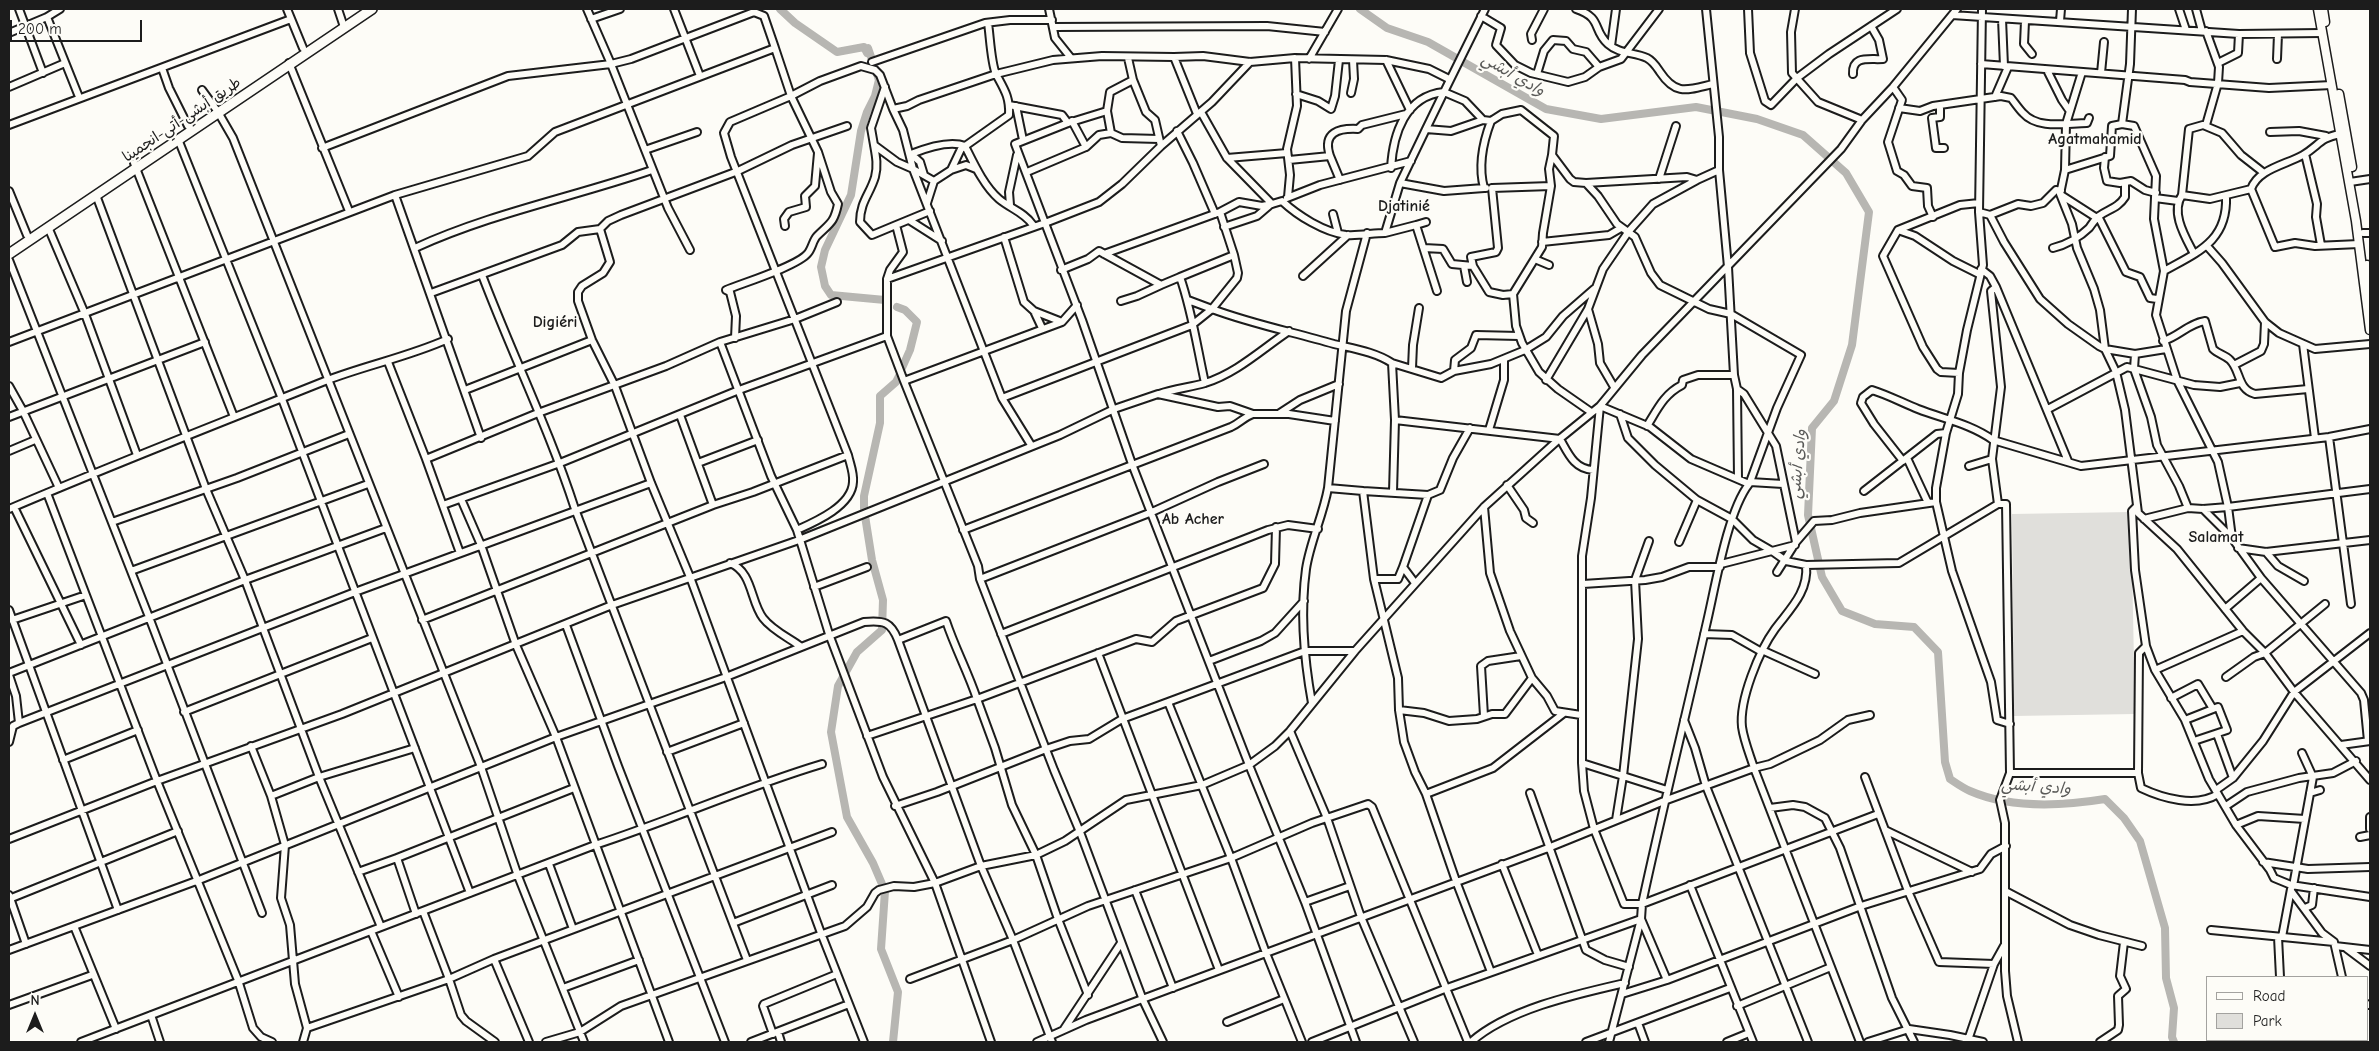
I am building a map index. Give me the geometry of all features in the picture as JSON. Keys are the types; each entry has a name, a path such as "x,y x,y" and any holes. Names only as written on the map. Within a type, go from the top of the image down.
{"highway":[{"path":"9,248 135,165 188,126 217,110 303,48 343,25 362,9"},
{"name":"طريق أبشي-أتي-انجمينا","path":"258,82 343,25 372,9"},
{"name":"طريق أبشي-أتي-انجمينا","path":"9,254 96,196 135,165 178,139 217,110"}],"main road":[{"path":"2318,9 2340,134 2367,233 2370,287"},
{"path":"2323,9 2352,182 2370,330"}],"street":[{"path":"19,9 43,73"},
{"path":"9,33 47,17 60,9"},
{"path":"287,9 303,48"},
{"path":"338,9 343,25"},
{"path":"586,9 611,64 664,199 690,250"},
{"path":"591,19 620,9"},
{"path":"674,9 700,76"},
{"path":"1049,9 1058,42 1071,58"},
{"path":"1309,59 1338,9"},
{"path":"1385,232 1400,183 1464,48 1485,9"},
{"path":"1532,40 1531,34 1544,9"},
{"path":"1576,9 1592,16 1606,42 1611,46 1625,53 1643,56 1652,61 1671,86 1677,89 1693,89 1713,84"},
{"path":"1611,46 1616,9"},
{"path":"1481,16 1501,28 1496,45 1515,65 1536,74 1568,82 1585,77 1599,67 1621,58 1659,9"},
{"path":"1706,9 1719,137 1719,170 1728,267 1734,375 1737,389 1738,479"},
{"path":"1748,9 1750,53 1765,101 1771,105 1797,78 1897,9"},
{"path":"1795,9 1790,53 1792,73 1818,102 1862,120"},
{"path":"546,1042 580,1032 612,1010 701,979 821,932 844,926 867,907 875,893 879,890 894,886 914,887 935,883 981,866 1036,855 1080,832 1120,804 1202,785 1249,765 1275,746 1290,731 1415,583 1484,507 1600,406 1614,387 1693,302 1841,149 1862,120 1894,87 1957,9"},
{"path":"1982,9 1979,212 1983,265 1959,373 1958,394 1946,434 1936,488 1936,502 1957,586 1991,682 1997,720 2010,724"},
{"path":"2060,21 2061,9"},
{"path":"2122,124 2127,75 2130,64 2132,9"},
{"path":"2178,9 2186,30"},
{"path":"2196,9 2218,63 2218,83 2206,125"},
{"path":"322,148 508,76 611,64 631,59 754,12 764,16 791,96 818,152 831,192 838,204 836,216 830,226 816,237 807,254 775,272 726,290 730,292 736,316 735,338"},
{"path":"1952,15 2239,34 2322,33"},
{"path":"47,17 79,97"},
{"path":"9,124 291,19"},
{"path":"1995,97 2006,67 2002,19"},
{"path":"872,62 988,23 1010,20 1052,24 1267,26 1325,32"},
{"path":"2025,21 2024,44 2032,54"},
{"path":"988,23 996,74 1013,105 1023,140"},
{"path":"1853,74 1852,66 1855,63 1867,59 1882,59 1879,40 1871,26"},
{"path":"2218,63 2238,53 2239,34"},
{"path":"2277,59 2278,34"},
{"path":"1536,74 1544,52 1553,40 1566,41 1573,49 1586,52 1599,67"},
{"path":"2101,73 2104,42"},
{"path":"9,342 349,211 395,195 528,156 555,132 775,48"},
{"path":"893,109 907,106 996,74 1071,58 1203,56 1250,62 1295,58 1386,60 1429,69 1451,76"},
{"path":"1174,57 1199,113 1227,158 1272,204"},
{"path":"1128,58 1133,80 1146,112 1155,120 1160,142"},
{"path":"1288,197 1288,156 1297,106 1295,58"},
{"path":"1296,94 1318,101 1331,109 1335,96 1339,60"},
{"path":"1351,93 1354,80 1353,60"},
{"path":"1386,60 1408,112"},
{"path":"887,279 1099,202 1122,184 1160,142 1199,113 1250,62"},
{"path":"9,87 66,63"},
{"path":"289,63 349,211"},
{"path":"1981,64 2269,88 2332,85"},
{"path":"797,530 835,511 844,499 853,484 848,455 775,272 724,133 726,128 738,118 791,96 820,81 861,66 875,70 880,75 903,130 911,154 913,169 949,257 1002,398 1031,445"},
{"path":"162,68 169,88 188,126"},
{"path":"2047,70 2062,100 2070,110"},
{"path":"2082,72 2066,124 2065,170 2060,193 2076,238 2077,248 2089,274 2100,310 2105,349 2116,372 2125,410 2136,507 2144,520 2177,549 2243,631 2265,653 2294,692 2356,761 2370,780"},
{"path":"1111,133 1107,111 1110,92 1133,80"},
{"path":"885,87 871,128 877,162 875,178 860,209 860,222 872,235 930,211"},
{"path":"1894,87 1902,98 1888,142 1891,154 1897,171 1904,175 1908,183 1912,186 1927,188 1928,206 1933,217"},
{"path":"202,90 217,110 233,138 481,767 518,876 584,1042"},
{"path":"1390,168 1394,137 1408,112 1430,94 1444,92 1464,101 1483,120"},
{"path":"1899,108 1920,111 1995,97 2011,98 2022,112 2036,122 2087,123 2089,118"},
{"path":"1013,105 1062,115 1070,122 1086,147"},
{"path":"951,170 961,149 1009,115 1013,105"},
{"path":"1940,106 1940,117 1932,118 1936,148 1944,148"},
{"path":"1426,129 1451,131 1483,120 1491,121 1502,114 1521,110 1554,136 1550,169 1551,186 1542,247 1537,260 1513,294 1518,336 1525,350 1546,380 1591,412"},
{"path":"1107,111 1070,122 1015,144 1076,305 1132,464 1249,765 1305,902 1356,1042"},
{"path":"1340,180 1327,148 1329,139 1334,133 1342,129 1358,129 1362,125 1408,112"},
{"path":"1484,188 1481,176 1483,151 1491,121"},
{"path":"2065,170 2110,155 2112,126 2122,124 2134,126 2156,176 2155,227 2164,271 2157,299 2156,315 2177,380 2218,462 2228,507 2232,538"},
{"path":"2194,254 2180,227 2180,198 2190,129 2206,125 2222,133 2241,155 2264,173"},
{"path":"431,293 562,245 583,230 600,229 608,221 738,171 811,139 848,126"},
{"path":"1659,179 1676,126"},
{"path":"1002,398 1192,325 1212,309 1237,278 1238,273 1234,255 1218,213 1177,131"},
{"path":"2270,132 2299,131 2326,136 2340,134"},
{"path":"644,150 697,132"},
{"path":"1027,172 1086,147 1099,135 1111,133 1122,138 1160,142"},
{"path":"2326,136 2305,154 2264,173 2254,182 2251,189 2275,247 2295,243 2321,245 2359,244"},
{"path":"178,139 282,399 470,894"},
{"path":"911,154 924,149 958,143 965,146 976,169 999,199 1026,215 1033,225"},
{"path":"874,145 897,162 934,181"},
{"path":"785,226 784,219 789,212 806,207 805,196 815,186 818,152"},
{"path":"911,154 920,162 924,175"},
{"path":"1010,205 1009,192 1018,154"},
{"path":"2305,154 2317,204 2316,217 2321,245"},
{"path":"1552,155 1574,182 1586,183 1687,177 1697,180"},
{"path":"1227,158 1330,156"},
{"path":"2105,157 2104,168 2107,181 2134,182 2156,196 2210,199 2251,189"},
{"path":"1104,254 1218,213 1238,202 1262,206 1272,204 1340,180 1411,161"},
{"path":"135,165 234,417"},
{"path":"927,203 934,181 951,170 966,165 976,169"},
{"path":"415,248 498,216 538,206 652,170"},
{"path":"1546,380 1588,308 1603,269 1629,231 1653,204 1719,170"},
{"path":"2352,182 2370,179"},
{"path":"1400,183 1451,191 1551,186"},
{"path":"1586,183 1621,228 1629,231 1639,242 1651,272 1660,285 1693,302 1731,314 1802,356 1732,519 1683,719 1642,904 1641,919 1610,1042"},
{"path":"2054,248 2076,238 2097,218 2113,210 2122,201 2125,193 2124,183"},
{"path":"1492,188 1498,248 1496,252 1471,256 1473,266 1489,292 1503,295 1513,294"},
{"path":"1979,212 1990,215 2018,204 2033,206 2043,203 2056,190 2097,218 2126,272 2140,277 2150,298 2157,299"},
{"path":"9,191 27,236"},
{"path":"395,195 448,339 481,438"},
{"path":"96,196 206,489 245,580 319,777 381,927"},
{"path":"2164,271 2207,246 2217,235 2223,223 2226,196"},
{"path":"1282,201 1293,211 1338,233 1348,235 1385,232 1426,222"},
{"path":"1959,373 1941,372 1937,369 1917,334 1894,276 1884,259 1884,254 1898,230 1960,205 1979,203"},
{"path":"1224,228 1257,216 1272,204"},
{"path":"1333,214 1338,233"},
{"path":"1990,215 2004,242 2045,305 2093,342 2105,349 2135,354 2166,349"},
{"path":"909,220 943,242"},
{"path":"896,225 903,252 890,270 887,279 886,336 978,566 980,579 1080,832 1143,1000 1163,1042"},
{"path":"1416,225 1438,290"},
{"path":"48,227 85,314 138,455"},
{"path":"1542,242 1609,235 1621,228"},
{"path":"600,229 610,262 603,274 582,286 578,296 592,340 615,386 651,483 690,577 821,932 864,1042"},
{"path":"1898,230 1915,236 1953,262 1990,276 2048,409 2068,461"},
{"path":"1312,703 1305,651 1304,601 1306,568 1328,488 1346,311 1367,233"},
{"path":"1303,276 1348,235"},
{"path":"1004,238 1024,302 1034,311 1062,322"},
{"path":"2207,246 2222,263 2265,322 2279,333 2315,349 2370,344"},
{"path":"1424,248 1443,249 1452,264 1473,266"},
{"path":"1062,270 1088,259 1098,251 1160,284"},
{"path":"1121,301 1234,255"},
{"path":"9,260 149,617 204,764 244,862 262,913"},
{"path":"1537,260 1549,265"},
{"path":"1464,266 1467,282"},
{"path":"482,275 518,368 560,463 575,509 747,960"},
{"path":"1180,277 1188,300 1205,383"},
{"path":"1188,300 1260,325 1381,356 1392,363 1440,378 1454,371 1504,359 1525,350 1546,337 1563,316 1586,298 1598,285"},
{"path":"1996,287 1991,291 2001,396 1997,432 1993,440 1992,459 1998,504"},
{"path":"426,459 538,413 615,386 720,342 795,319 837,302"},
{"path":"904,381 1062,322 1076,305"},
{"path":"1412,368 1419,308"},
{"path":"1588,308 1598,344 1600,363 1614,387"},
{"path":"1034,311 1042,328"},
{"path":"2163,341 2175,338 2194,324 2205,321 2213,349 2230,359 2240,383 2248,391 2255,394 2308,389"},
{"path":"2234,365 2261,351 2264,344 2265,322"},
{"path":"9,839 157,781 301,729 442,672 516,645 612,605 800,540 1031,445 1060,435 1114,409 1158,394 1205,383 1245,363 1289,331"},
{"path":"1454,371 1455,360 1471,348 1476,335 1518,336"},
{"path":"443,505 560,463 739,390 886,336"},
{"path":"81,644 11,508 138,455 328,380 388,362 448,339"},
{"path":"465,390 592,340"},
{"path":"9,416 205,342"},
{"path":"720,342 775,484 797,530 814,587 867,736 895,806 935,883 991,1042"},
{"path":"2303,344 2315,438"},
{"path":"2135,354 2134,368 2163,457 2179,486 2188,508"},
{"path":"1489,430 1504,380 1504,359"},
{"path":"388,362 460,553"},
{"path":"1392,363 1395,420 1393,492"},
{"path":"2048,409 2127,367 2177,380 2220,387 2240,383"},
{"path":"1647,426 1663,400 1672,390 1682,385 1683,380 1698,375 1734,375"},
{"path":"1280,413 1300,400 1339,384"},
{"path":"9,386 23,411 59,488"},
{"path":"1737,389 1744,394 1768,432 1778,454 1796,544"},
{"path":"1928,503 1905,459 1864,410 1861,403 1865,394 1872,390 1898,398 1917,408 1950,418 1985,434 1993,440 2081,466 2315,438 2370,429"},
{"path":"1158,394 1218,408 1230,406 1253,414 1280,413 1335,421"},
{"path":"1600,406 1647,426 1691,460 1749,483 1783,484"},
{"path":"1600,406 1582,556 1582,763 1584,791 1594,829 1623,902 1642,904 1878,814"},
{"path":"680,414 713,505"},
{"path":"963,530 1231,427 1253,414"},
{"path":"1620,414 1628,438 1634,446 1666,475 1697,500 1732,519 1753,540 1786,561 1806,565 1819,563 1899,563 1998,504 2004,503 2007,506 2010,773 2000,800 2006,823 2004,945 2007,996 2018,1042"},
{"path":"1395,420 1560,439"},
{"path":"1328,488 1428,495 1440,490 1453,458 1470,428"},
{"path":"112,522 206,489 349,434"},
{"path":"1864,491 1937,434 1946,434"},
{"path":"2329,436 2351,604"},
{"path":"1560,439 1574,462 1585,469 1593,470"},
{"path":"9,451 35,440"},
{"path":"698,463 758,440"},
{"path":"422,620 713,505 775,484 848,455"},
{"path":"1969,466 1992,459"},
{"path":"980,579 1152,512 1218,482 1264,464"},
{"path":"9,742 12,726 46,712 355,592 575,509 651,483"},
{"path":"131,571 320,500 368,484"},
{"path":"1507,485 1524,510 1526,518 1532,523"},
{"path":"2144,520 2188,508 2228,507 2370,489"},
{"path":"1363,491 1374,579 1398,678 1399,710 1408,754 1426,794 1456,881 1491,972"},
{"path":"46,493 157,781 238,980 253,1028 261,1037 272,1042"},
{"path":"1374,579 1398,579 1428,495"},
{"path":"461,499 481,545 516,645 556,737 668,1042"},
{"path":"1679,542 1697,500"},
{"path":"1777,572 1814,521 1832,520 1860,513 1936,502"},
{"path":"1484,507 1490,573 1510,631 1521,656 1532,678 1547,696 1556,711 1581,715"},
{"path":"2136,507 2132,511 2135,570 2146,646 2155,670 2185,720 2217,792 2236,825 2274,878 2292,887 2314,888 2370,897"},
{"path":"2202,509 2232,538 2261,578 2334,660 2364,700 2369,741 2341,745"},
{"path":"1001,634 1276,528 1288,525 1318,529"},
{"path":"20,723 16,696 9,674 149,617 386,528"},
{"path":"867,736 977,699 1136,639 1152,642 1176,621 1192,617 1263,588 1275,564 1276,528"},
{"path":"2238,548 2266,552 2370,540"},
{"path":"1616,820 1623,776 1638,639 1635,580 1649,541"},
{"path":"1583,584 1662,577 1689,567 1720,565 1796,544"},
{"path":"2266,552 2278,566 2304,581"},
{"path":"730,563 736,565 745,575 764,620 800,646"},
{"path":"1806,565 1805,582 1801,595 1773,632 1748,683 1742,718 1743,736 1860,1042"},
{"path":"814,587 867,567"},
{"path":"1403,567 1405,573 1415,583"},
{"path":"2225,609 2261,578"},
{"path":"12,620 86,595"},
{"path":"1209,661 1261,641 1275,633 1304,601"},
{"path":"2226,677 2254,657 2265,653 2325,604"},
{"path":"9,610 118,910"},
{"path":"9,950 198,880 556,737 726,677 830,634 864,622 875,621 892,627 898,640 981,866 1013,940 1051,1039"},
{"path":"898,640 946,621 954,643 964,662 1012,804 1036,855 1058,919 1088,995"},
{"path":"566,624 667,894 725,1042"},
{"path":"2155,670 2243,631"},
{"path":"2146,646 2139,653 2138,773 2141,788 2183,800 2202,800 2217,792 2233,778 2263,742 2294,692 2370,633"},
{"path":"1704,634 1732,635 1760,651 1764,651 1815,674"},
{"path":"184,712 372,638"},
{"path":"895,806 953,786 1046,749 1070,741 1089,739 1122,719 1305,651 1355,652"},
{"path":"1098,653 1220,970"},
{"path":"1484,716 1481,666 1488,661 1521,656"},
{"path":"1399,710 1424,712 1449,721 1492,714 1505,714 1532,678"},
{"path":"2171,698 2198,684 2213,709"},
{"path":"1168,702 1232,858 1266,953 1302,1042"},
{"path":"2185,720 2219,708 2227,729 2194,741"},
{"path":"1426,794 1493,768 1564,713"},
{"path":"1037,1042 1051,1039 1063,1030 1220,970 1548,848 1754,768 1776,762 1820,740 1848,720 1870,715"},
{"path":"1683,719 1695,748 1706,786 1808,1042"},
{"path":"667,752 744,723"},
{"path":"64,760 138,730"},
{"path":"1290,731 1327,818 1361,918 1414,1042"},
{"path":"2217,734 2233,778"},
{"path":"251,746 272,796 285,845 281,898 290,925 295,984 307,1028 303,1042"},
{"path":"272,796 319,777 415,748"},
{"path":"2280,976 2280,937 2297,868 2304,819 2313,777 2302,753"},
{"path":"2226,806 2247,792 2336,772 2356,761"},
{"path":"1582,763 1667,790"},
{"path":"81,1042 238,980 596,845 643,830 766,781 822,764"},
{"path":"2010,773 2138,773"},
{"path":"1865,777 1908,891 1939,962 1994,964"},
{"path":"358,872 574,788"},
{"path":"2310,793 2320,790"},
{"path":"1530,793 1548,848 1584,940 1586,950 1615,964 1629,967"},
{"path":"910,979 961,958 1013,940 1105,900 1232,858 1278,837 1368,804 1470,1042 1488,1028 1553,1001 1625,983"},
{"path":"1770,808 1793,804 1805,807 1825,818 1832,830 1861,906 1892,998 1914,1042"},
{"path":"2236,825 2258,816 2304,819"},
{"path":"2370,817 2370,828"},
{"path":"1885,830 1972,872"},
{"path":"26,944 9,897 101,863 178,831"},
{"path":"307,1028 449,979 494,959 832,832"},
{"path":"2360,837 2370,835"},
{"path":"1622,994 1667,980 1861,906 1980,870 1991,854 2006,846"},
{"path":"397,858 449,979 461,1014 466,1021 496,1042"},
{"path":"2263,862 2297,868 2370,867"},
{"path":"549,864 573,930"},
{"path":"1502,864 1538,955"},
{"path":"733,924 832,885"},
{"path":"1690,885 1753,1042"},
{"path":"1305,902 1350,886"},
{"path":"2292,887 2322,933 2334,944 2342,976"},
{"path":"2305,908 2312,905 2314,888"},
{"path":"1135,890 1173,988"},
{"path":"2006,892 2052,917 2099,935 2142,946"},
{"path":"1312,1042 1447,988 1641,919"},
{"path":"1641,919 1667,980"},
{"path":"74,926 92,975 116,1029"},
{"path":"2211,930 2280,937 2370,950"},
{"path":"372,931 398,997"},
{"path":"2100,1042 2118,1030 2119,1026 2118,996 2126,989 2120,976 2124,942"},
{"path":"1063,1030 1121,943"},
{"path":"1968,1040 1994,964 2004,945"},
{"path":"2346,948 2370,966"},
{"path":"494,959 529,1042"},
{"path":"563,988 639,960"},
{"path":"1737,1006 1831,967"},
{"path":"781,1042 775,1033 763,1006 764,1004 837,974"},
{"path":"9,1005 92,975"},
{"path":"1586,1042 1730,988"},
{"path":"1227,1022 1284,999"},
{"path":"751,1042 849,1004"},
{"path":"151,1015 160,1042"},
{"path":"1638,1023 1645,1042"},
{"path":"1868,1042 1909,1029 1983,1042"},
{"path":"1727,1042 1749,1034"}],"green space":[{"path":"2131,512 2135,714 2014,716 2012,514"}],"waterway":[{"path":"780,9 795,23 837,52 864,47 867,53"},
{"name":"وادي أبشي","path":"1360,9 1387,28 1428,42 1546,109 1601,119 1696,107 1757,119 1803,135 1846,173 1869,212 1852,345 1834,401 1812,428 1808,515 1822,577 1842,611 1875,624 1914,627 1938,652 1945,762 1950,779 1967,790 2002,801 2054,804 2105,799 2124,818 2140,841 2165,928 2166,978 2174,1008 2172,1037 2174,1042"},
{"path":"868,48 879,80 875,96 861,131 851,195 825,250 821,267 825,286 831,295 885,300"},
{"path":"897,307 905,310 917,322 910,350 902,368"},
{"path":"864,509 864,496 880,423 880,396 896,382 899,376"},
{"path":"865,516 872,560 883,600 882,630 857,652 838,686 831,732 847,817 873,863 885,891 881,949 898,992 893,1042"}],"district":[{"name":"Agatmahamid","path":"2095,139"},
{"name":"Djatinié","path":"1404,206"},
{"name":"Digiéri","path":"555,322"},
{"name":"Ab Acher","path":"1193,519"},
{"name":"Salamat","path":"2216,537"}]}
